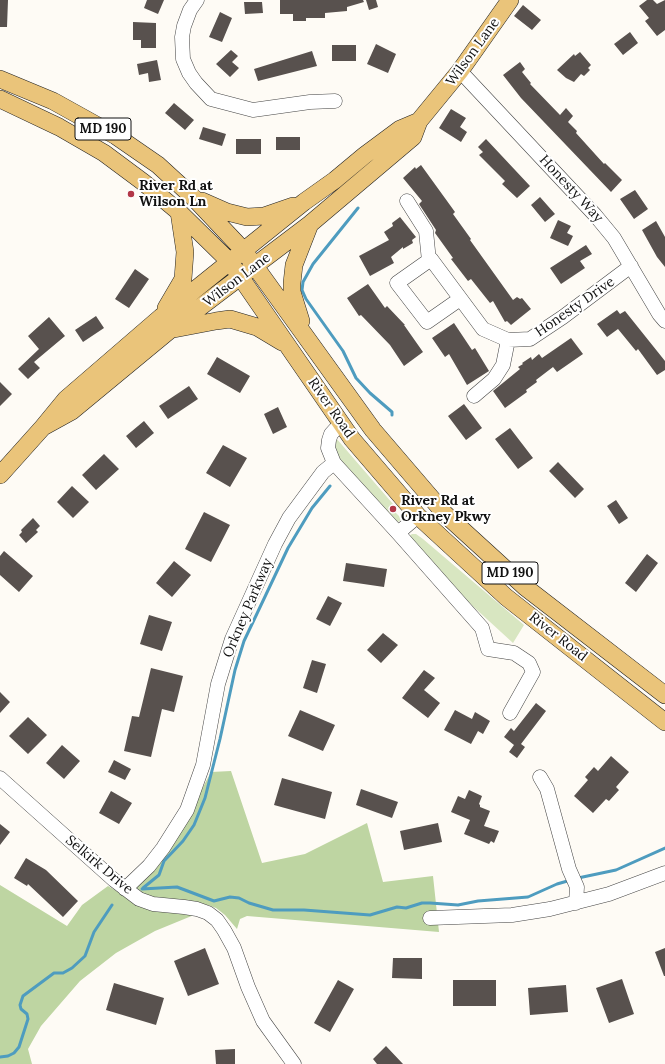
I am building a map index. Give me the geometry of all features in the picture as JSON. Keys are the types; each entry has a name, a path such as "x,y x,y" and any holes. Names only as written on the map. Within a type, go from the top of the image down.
{"main road":[{"name":"Wilson Lane","path":"0,475 66,399 166,324 255,266 310,224 412,137 419,121 460,70 510,0"},
{"name":"River Road","path":"0,79 53,101 116,136 158,165 194,198 244,251 373,430 445,514 525,587 665,696"},
{"name":"River Road","path":"0,99 59,127 104,153 143,182 179,212 230,262 352,439 418,516 506,597 665,722"},
{"name":"Wilson Lane","path":"166,324 230,262 304,202 335,180 400,129 419,121"},
{"path":"194,198 227,212 247,217 264,216 304,202"},
{"path":"179,212 185,252 183,279 166,324 230,319 257,327 287,345"},
{"path":"310,224 294,265 292,292 297,310 310,342"}],"street":[{"path":"198,0 190,10 184,26 182,37 183,59 189,73 196,83 211,99 253,110 310,102 335,101"},
{"name":"Honesty Way","path":"460,70 595,214 614,238 658,314 665,321"},
{"path":"406,202 426,231 429,261 397,283 427,322 460,299"},
{"name":"Honesty Drive","path":"429,261 431,259 483,330 508,340 530,339 564,317 631,266"},
{"path":"474,396 494,379 503,365 508,340"},
{"path":"341,423 331,434 329,440 328,448 334,462 482,628 488,649 514,653 530,663 533,672 510,713"},
{"name":"Orkney Parkway","path":"125,889 149,866 163,848 187,810 203,765 218,684 232,639 275,544 290,518 323,472 334,462"},
{"path":"398,533 418,516"},
{"path":"540,777 547,790 574,879 576,903"},
{"name":"Selkirk Drive","path":"0,778 125,889 146,902 197,909 208,913 217,920 234,948 248,987 263,1021 294,1064"},
{"path":"430,918 512,915 576,903 609,894 665,873"}],"green space":[{"path":"336,438 393,504 390,507 402,519 398,522 389,514 339,459 335,450"},
{"path":"416,534 423,539 524,625 513,643 465,599 409,536"},
{"path":"231,771 262,863 305,854 367,823 383,882 433,876 439,932 247,916 240,919 237,929 225,915 216,908 208,905 163,900 145,895 134,887 174,842 211,772"},
{"path":"0,885 67,926 82,905 108,886 130,899 194,915 155,931 116,953 80,981 41,1026 28,1049 32,1064 0,1064"}],"building":[{"path":"0,0 8,0 7,27 0,27"},
{"path":"147,0 164,0 158,14 144,8"},
{"path":"280,0 363,0 364,2 347,7 347,11 325,13 325,18 306,18 306,21 293,21 293,14 280,14"},
{"path":"366,0 376,0 378,7 369,10"},
{"path":"647,0 653,0 657,4 665,0 665,30 657,36 645,21 649,18 639,6"},
{"path":"244,2 262,2 263,13 245,14"},
{"path":"523,5 541,20 532,30 514,16"},
{"path":"220,12 232,18 222,42 209,37"},
{"path":"133,22 156,23 156,48 141,48 141,40 133,40"},
{"path":"630,32 638,43 623,55 614,44"},
{"path":"376,44 396,54 388,73 367,64"},
{"path":"332,45 356,45 356,61 332,61"},
{"path":"231,50 238,56 232,62 239,68 230,77 216,64"},
{"path":"312,51 317,66 258,81 254,69"},
{"path":"580,52 591,65 588,68 590,70 584,76 581,74 574,82 566,78 557,70 574,54 575,56"},
{"path":"157,60 161,80 149,82 148,73 139,75 137,64"},
{"path":"520,62 525,69 522,72 531,83 530,84 560,115 566,108 573,116 568,122 577,131 576,133 604,164 605,163 622,180 611,192 521,98 503,75"},
{"path":"174,103 194,120 185,130 165,113"},
{"path":"451,109 466,118 460,127 467,132 461,142 439,128"},
{"path":"203,127 226,134 222,146 199,139"},
{"path":"276,137 300,137 300,150 276,150"},
{"path":"236,139 261,139 261,154 236,154"},
{"path":"486,139 530,186 517,198 502,184 505,181 479,155 483,152 478,147"},
{"path":"421,165 455,212 453,214 471,239 470,240 513,300 517,297 520,299 522,298 531,309 511,325 507,321 505,322 493,301 490,303 471,279 468,281 451,259 453,258 435,233 436,230 419,204 422,201 403,178 415,167 416,169"},
{"path":"635,190 648,209 634,219 620,199"},
{"path":"540,197 555,214 545,222 531,205"},
{"path":"400,217 416,237 412,240 413,243 403,249 403,247 391,257 394,263 370,276 359,256 389,240 384,232 393,226 392,223"},
{"path":"558,220 571,226 567,233 573,236 568,246 550,238"},
{"path":"656,221 665,237 665,267 657,257 642,230"},
{"path":"586,245 592,254 580,261 585,268 561,284 550,268"},
{"path":"135,269 149,279 129,308 115,299"},
{"path":"368,284 385,308 387,306 405,325 423,352 404,366 390,345 361,315 359,316 347,298"},
{"path":"617,310 620,314 625,311 665,361 665,370 657,375 638,349 636,351 618,329 607,337 597,324"},
{"path":"96,316 104,328 83,342 75,330"},
{"path":"49,317 65,336 34,362 40,368 28,379 18,369 39,349 28,336"},
{"path":"454,323 472,350 475,348 489,371 467,385 449,354 445,357 432,338"},
{"path":"571,338 583,354 557,372 553,367 536,380 537,382 526,390 527,392 505,408 493,391 520,369 518,367 523,364 522,363 531,357 532,360 539,354 542,358"},
{"path":"217,357 250,376 240,393 207,374"},
{"path":"0,382 12,394 0,406"},
{"path":"189,386 198,399 168,419 159,406"},
{"path":"464,404 482,428 466,440 448,416"},
{"path":"278,407 287,427 273,434 264,414"},
{"path":"144,421 154,433 136,448 126,436"},
{"path":"510,428 533,458 518,469 495,439"},
{"path":"223,445 247,458 230,487 206,473"},
{"path":"104,454 119,469 96,490 82,475"},
{"path":"558,462 584,489 575,498 549,471"},
{"path":"72,486 89,502 73,518 57,502"},
{"path":"616,500 628,518 619,524 607,506"},
{"path":"204,512 230,525 211,562 185,549"},
{"path":"33,518 40,526 36,530 38,532 26,543 19,535 22,532 21,530"},
{"path":"4,551 33,576 19,592 0,575 0,556"},
{"path":"647,554 658,563 636,592 625,583"},
{"path":"174,561 191,575 172,597 156,583"},
{"path":"346,563 387,569 384,587 343,581"},
{"path":"328,596 342,603 330,626 316,619"},
{"path":"149,615 172,622 162,651 140,644"},
{"path":"383,633 398,645 381,663 367,650"},
{"path":"312,660 326,664 317,693 303,688"},
{"path":"151,668 183,676 174,712 162,709 151,757 124,751 132,716 139,717"},
{"path":"424,670 435,678 424,690 440,703 428,718 402,698"},
{"path":"0,692 10,702 0,713"},
{"path":"536,703 546,711 521,744 525,747 517,758 509,752 514,745 504,737 511,728 514,731"},
{"path":"300,710 335,725 323,751 288,736"},
{"path":"455,710 472,719 475,712 490,721 483,734 478,731 471,744 444,730"},
{"path":"28,717 47,735 28,754 9,736"},
{"path":"62,745 80,761 64,779 46,763"},
{"path":"611,756 629,772 616,787 619,790 609,801 606,799 593,813 574,796 588,780 585,777 594,767 598,771"},
{"path":"114,760 131,769 125,780 108,772"},
{"path":"282,778 332,792 325,819 274,805"},
{"path":"361,789 398,802 392,818 356,805"},
{"path":"469,790 482,796 479,804 480,807 490,811 484,826 499,831 494,843 491,841 489,844 464,834 470,820 451,812 458,796 465,799"},
{"path":"111,791 132,803 119,824 99,813"},
{"path":"438,823 442,842 404,850 400,831"},
{"path":"0,824 10,832 0,845"},
{"path":"26,858 46,870 78,901 63,917 28,884 27,886 14,878"},
{"path":"205,948 219,984 188,996 174,961"},
{"path":"665,948 665,976 664,976 655,952"},
{"path":"393,958 422,958 422,979 392,978"},
{"path":"622,979 634,1014 609,1023 596,988"},
{"path":"338,980 354,989 330,1032 314,1023"},
{"path":"453,980 496,980 496,1006 453,1006"},
{"path":"114,983 164,998 156,1025 106,1010"},
{"path":"566,985 568,1012 530,1015 528,988"},
{"path":"386,1046 403,1064 377,1064 373,1059"},
{"path":"235,1049 235,1064 216,1064 215,1050"}],"waterway":[{"path":"358,208 313,264 303,282 302,290 306,299 343,351 356,378 370,393 392,412 392,415"},
{"path":"143,888 159,875 164,861 183,841 194,825 205,798 235,670 244,641 288,548 312,508 330,486"},
{"path":"578,878 616,870 665,848"},
{"path":"142,889 177,887 214,901 230,897 239,898 249,903 273,910 304,910 370,915 397,907 406,908 422,903 458,905 478,901 528,897 557,884 571,880"},
{"path":"0,1057 8,1056 14,1053 19,1047 28,1019 27,1014 21,1009 20,1005 23,996 54,973 63,973 72,968 85,956 94,932 112,905"}],"place":[{"name":"River Rd at Wilson Ln","path":"131,194"},
{"name":"River Rd at Orkney Pkwy","path":"393,509"}]}
